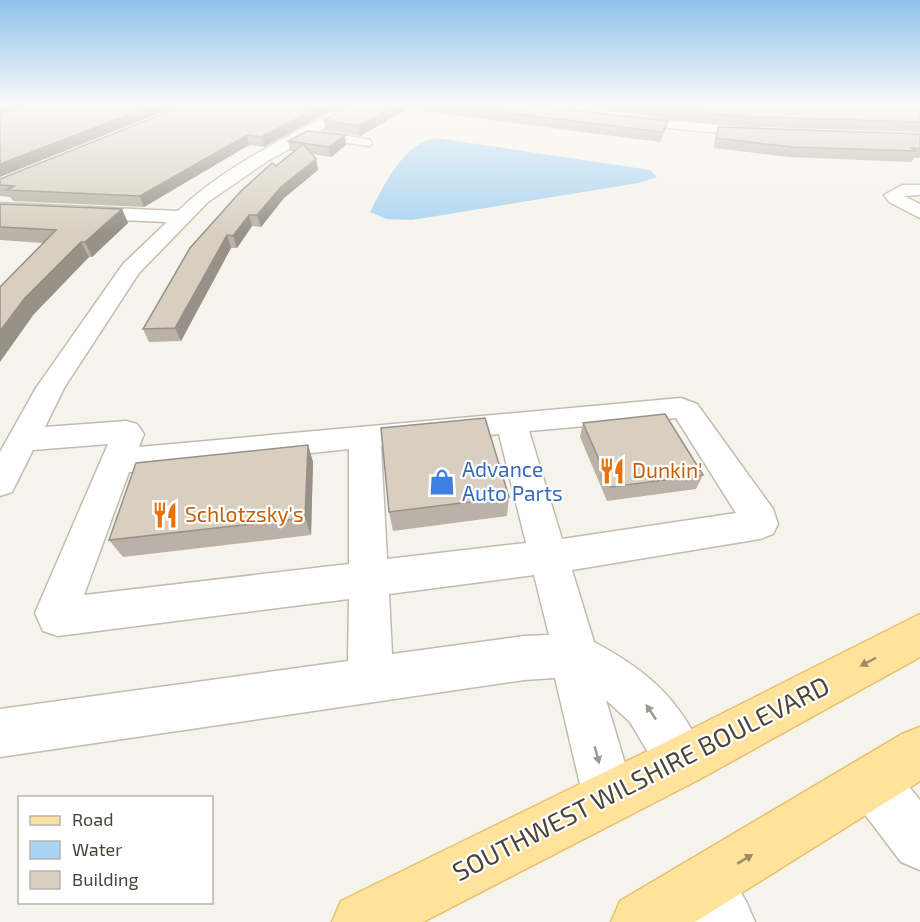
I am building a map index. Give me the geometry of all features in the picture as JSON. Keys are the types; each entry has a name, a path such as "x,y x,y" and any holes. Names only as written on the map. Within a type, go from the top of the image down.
{"main road":[{"name":"SOUTHWEST WILSHIRE BOULEVARD","path":"362,922 682,761 920,634"},
{"path":"641,922 714,903 872,782 920,752"}],"street":[{"path":"0,483 14,448 50,388 131,269 202,198 280,148"},
{"path":"920,190 902,190 893,195 920,212"},
{"path":"0,209 185,217"},
{"path":"14,448 126,432 128,434 117,461 56,614 58,616 549,558 755,527 760,524 760,519 686,411 681,408 511,422 117,461"},
{"path":"511,422 576,657 578,685 609,797"},
{"path":"364,436 371,680"},
{"path":"0,734 524,658 576,657 612,676 647,705 682,761"},
{"path":"872,782 920,843"}],"water":[{"path":"414,148 504,148 650,170 657,177 639,183 412,220 386,219 370,212 396,166"}],"building":[{"path":"0,148 42,148 0,164"},
{"path":"77,148 224,148 140,196 6,190 14,186 0,185 0,179"},
{"path":"298,148 306,148 316,159 281,187 257,215 249,215 233,236 227,235 175,328 143,329 190,248 241,191 272,163 276,166"},
{"path":"824,148 911,148 917,151"},
{"path":"0,204 122,209 85,242 81,242 24,299 0,331 0,287 56,230 0,227"},
{"path":"665,414 703,475 611,487 583,423"},
{"name":"Advance Auto Parts","path":"485,418 509,497 389,512 381,428"},
{"path":"308,445 305,518 109,540 136,463"}],"place":[{"name":"Dunkin'","path":"612,471"},
{"name":"Advance Auto Parts","path":"442,482"},
{"name":"Schlotzsky's","path":"165,515"}]}
